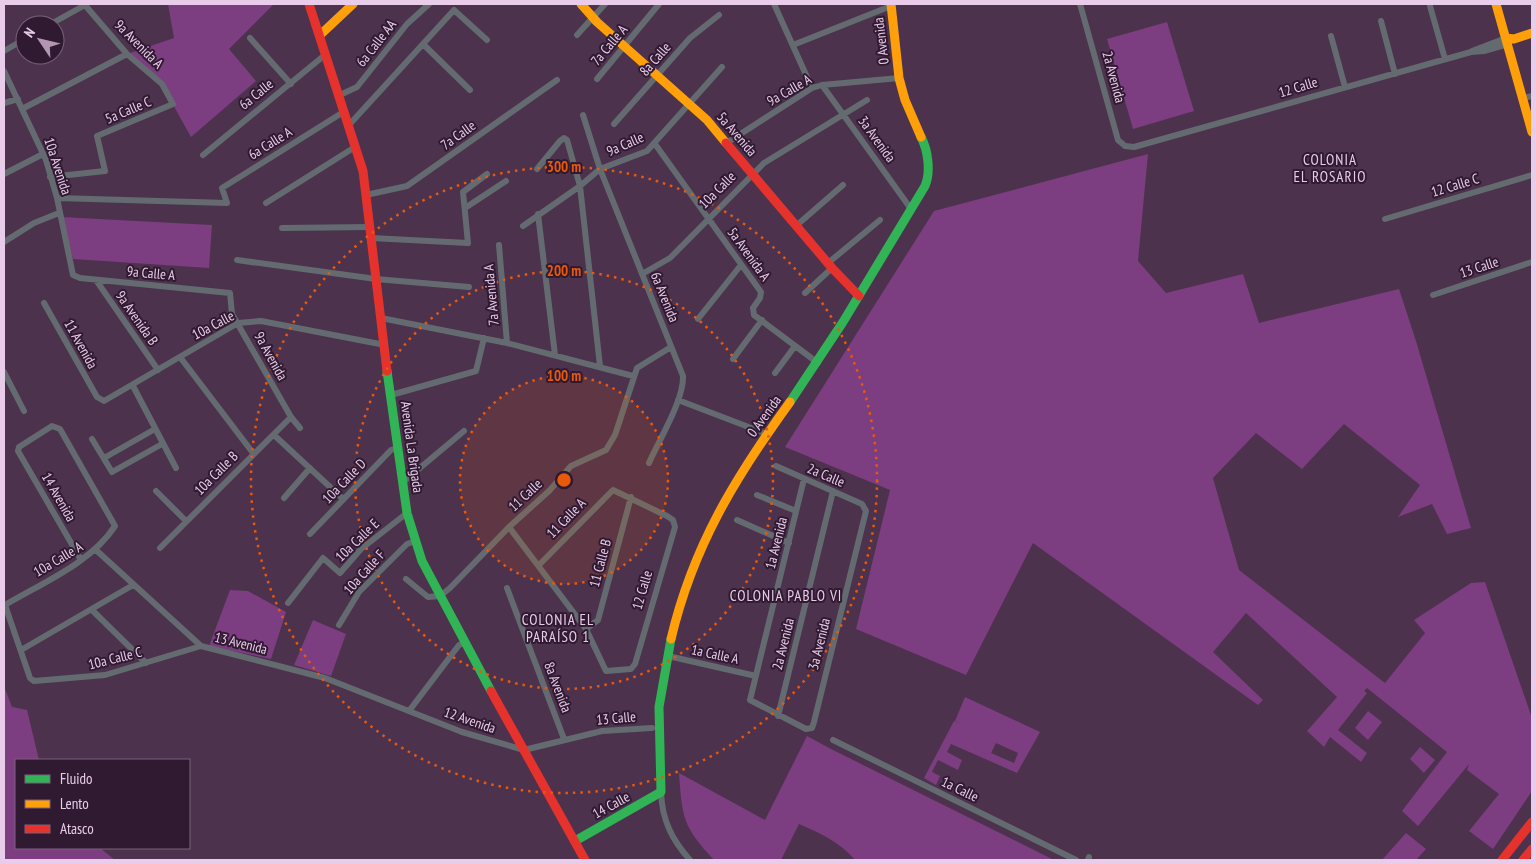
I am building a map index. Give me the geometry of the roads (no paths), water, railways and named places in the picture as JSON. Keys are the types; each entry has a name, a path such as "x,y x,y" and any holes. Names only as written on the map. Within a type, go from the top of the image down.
{"main road":[{"name":"Avenida La Brigada","path":"309,4 363,171 402,484 415,542 464,643 585,860"},
{"path":"320,36 353,4"},
{"name":"5a Avenida","path":"581,4 592,18 656,77 707,120 728,142 830,266 852,291 859,296"},
{"path":"1496,4 1528,97 1532,132"},
{"name":"0 Avenida","path":"661,792 658,723 662,680 681,605 708,532 726,497 767,434 818,363 928,179 926,148 907,107 900,78 891,5"},
{"name":"12 Calle","path":"1509,40 1532,33"},
{"name":"14 Calle","path":"575,841 661,792"},
{"path":"1502,860 1532,822"},
{"path":"1524,860 1532,849"}],"street":[{"path":"65,15 84,4"},
{"name":"9a Avenida A","path":"84,4 127,54 162,84 173,104"},
{"name":"6a Calle AA","path":"340,95 357,87 381,59 388,46 429,4"},
{"path":"577,35 605,4"},
{"name":"7a Calle A","path":"597,79 659,4"},
{"path":"774,4 812,88"},
{"name":"2a Avenida","path":"1080,4 1118,140 1125,146 1134,147"},
{"path":"793,45 891,5"},
{"path":"1430,6 1445,59"},
{"path":"348,125 454,10 488,40"},
{"name":"8a Calle","path":"614,124 690,38 719,15"},
{"path":"1381,21 1395,74"},
{"path":"1331,36 1345,87"},
{"path":"250,38 291,84"},
{"name":"12 Calle","path":"1134,147 1509,40"},
{"path":"4,50 15,44"},
{"path":"423,44 470,90"},
{"path":"22,109 127,54"},
{"name":"6a Calle","path":"203,155 326,54"},
{"name":"9a Calle","path":"523,226 580,186 600,169 648,151 722,67"},
{"name":"10a Avenida","path":"4,71 43,154 57,198 73,275"},
{"name":"9a Calle A","path":"728,142 812,88 822,85 900,78"},
{"name":"7a Calle","path":"366,195 412,183 557,80"},
{"name":"3a Avenida","path":"822,85 911,209"},
{"path":"4,103 18,99"},
{"name":"10a Calle","path":"642,274 670,258 707,218 764,163 866,100"},
{"name":"5a Calle C","path":"50,177 105,171 98,136 173,104"},
{"name":"6a Calle A","path":"57,198 227,203 222,188 345,111"},
{"name":"6a Avenida","path":"583,115 600,169 683,376 678,400 649,463"},
{"path":"537,169 564,138 567,140 580,186 600,366"},
{"name":"5a Avenida A","path":"656,144 761,292 760,298 752,312 762,320"},
{"path":"266,203 356,147"},
{"path":"4,174 43,154"},
{"path":"371,238 468,243 464,191 487,174"},
{"name":"12 Calle C","path":"1384,219 1532,175"},
{"path":"465,208 506,181"},
{"path":"796,225 843,185"},
{"path":"4,242 34,223 59,213"},
{"path":"538,214 555,355"},
{"path":"805,292 880,220"},
{"path":"282,228 370,227"},
{"name":"7a Avenida A","path":"499,245 507,342"},
{"path":"237,260 376,279 469,288"},
{"name":"13 Calle","path":"1433,295 1532,262"},
{"path":"698,320 741,265"},
{"name":"9a Calle A","path":"73,275 78,278 96,280 228,292"},
{"name":"9a Avenida B","path":"96,280 158,370"},
{"name":"9a Avenida","path":"228,292 232,314 291,417 300,428"},
{"name":"11 Avenida","path":"44,303 97,397"},
{"path":"381,318 507,342 633,376"},
{"path":"733,359 762,320 818,363"},
{"name":"10a Calle","path":"97,397 105,401 238,323 261,321 385,345"},
{"path":"391,395 476,372 484,338"},
{"path":"775,372 795,346"},
{"name":"11 Calle","path":"440,596 549,491 571,466 606,450 615,435 637,368 671,347"},
{"path":"180,357 254,453"},
{"path":"4,372 24,410"},
{"path":"133,386 176,468"},
{"path":"678,400 767,434"},
{"name":"10a Calle B","path":"160,548 291,417"},
{"name":"14 Avenida","path":"81,560 18,451 19,447 52,426 60,429 115,525"},
{"path":"104,458 155,430"},
{"path":"402,484 464,431"},
{"path":"274,435 343,499"},
{"path":"92,439 112,471 162,444"},
{"name":"10a Calle D","path":"310,534 391,450 397,448"},
{"name":"2a Calle","path":"776,466 834,491 865,507"},
{"path":"284,498 310,468"},
{"name":"1a Avenida","path":"778,716 750,700 804,479"},
{"name":"11 Calle A","path":"539,565 613,490 631,497"},
{"path":"156,491 186,521"},
{"name":"2a Avenida","path":"778,716 834,491"},
{"path":"757,495 796,511"},
{"name":"12 Calle","path":"586,630 604,670 633,668 675,527 673,520 631,497"},
{"name":"11 Calle B","path":"586,630 598,620 631,497"},
{"name":"3a Avenida","path":"778,716 806,729 812,728 865,507"},
{"name":"10a Calle E","path":"288,603 323,558 340,573 362,549 407,513"},
{"path":"737,520 788,543"},
{"name":"10a Calle A","path":"4,605 96,550 115,525"},
{"path":"509,528 539,565 586,630"},
{"name":"10a Calle F","path":"339,625 358,592 407,544 415,542"},
{"name":"13 Avenida","path":"96,550 201,646 312,674 409,711"},
{"path":"406,579 428,597 440,596"},
{"path":"4,605 21,650 133,585"},
{"name":"8a Avenida","path":"508,588 564,739"},
{"path":"92,610 146,663"},
{"path":"409,711 459,645 464,643"},
{"name":"10a Calle C","path":"21,650 30,678 34,680 105,676 201,646"},
{"name":"1a Calle A","path":"668,656 756,676"},
{"name":"12 Avenida","path":"409,711 462,732 524,750"},
{"name":"13 Calle","path":"524,750 602,731 652,728"},
{"name":"1a Calle","path":"833,740 1076,860"},
{"name":"0 Avenida","path":"661,792 666,824 676,844 690,860"}],"district":[{"name":"COLONIA EL ROSARIO","path":"1330,168"},
{"name":"COLONIA PABLO VI","path":"786,596"},
{"name":"COLONIA EL PARAÍSO 1","path":"558,628"}]}
